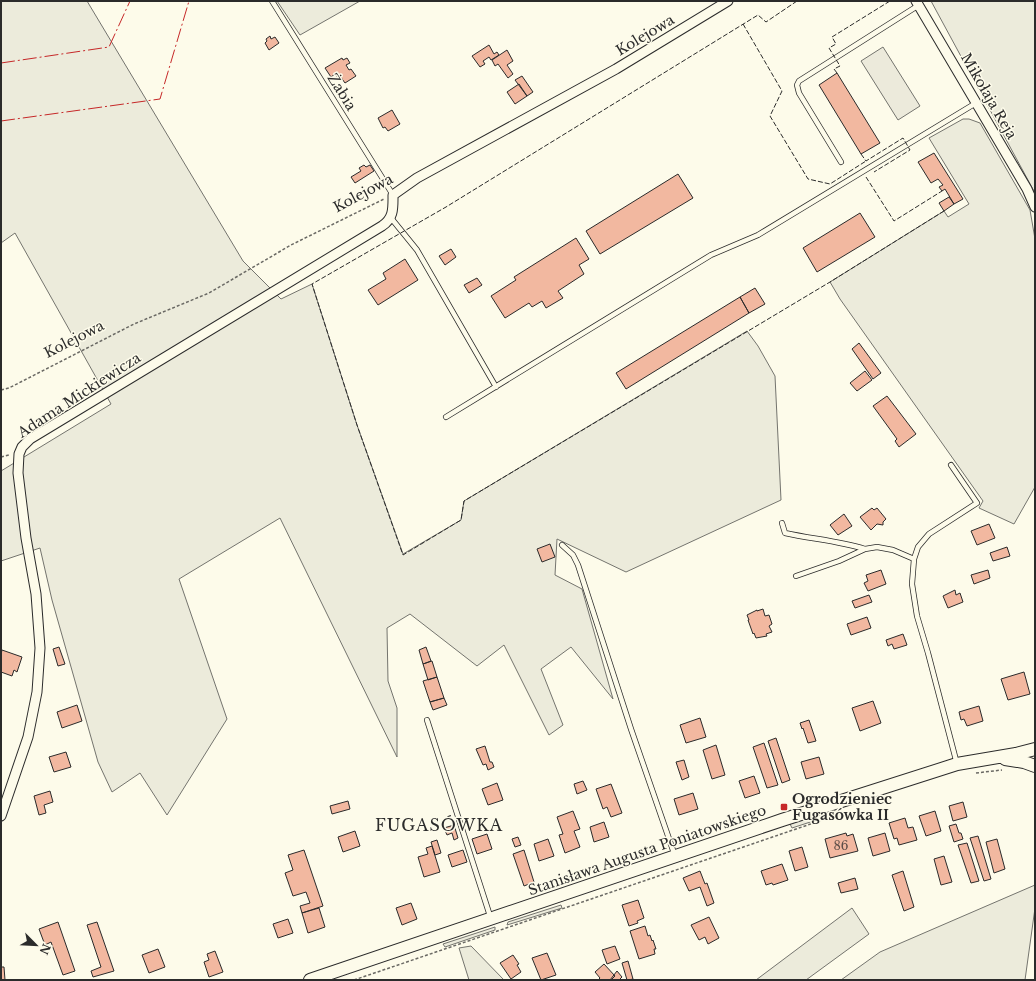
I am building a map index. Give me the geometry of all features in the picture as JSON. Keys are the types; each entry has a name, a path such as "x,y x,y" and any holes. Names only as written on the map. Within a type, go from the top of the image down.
{"main road":[{"name":"Stanisława Augusta Poniatowskiego","path":"310,980 790,817 957,764 996,758 1035,749"},
{"name":"Stanisława Augusta Poniatowskiego","path":"996,758 1016,760 1035,766"}],"street":[{"name":"Kolejowa","path":"393,195 417,178 616,69 728,1"},
{"name":"Mikołaja Reja","path":"917,3 1027,189 1035,207"},
{"path":"391,218 393,214 393,195"},
{"name":"Adama Mickiewicza","path":"1,816 28,737 37,692 40,648 36,594 26,538 18,473 19,454 22,447 37,435 382,226 391,218"}],"lane":[{"name":"Żabia","path":"272,1 393,195"},
{"path":"841,162 799,93 797,85 799,81 917,3"},
{"path":"446,417 710,256 758,235 976,103"},
{"path":"391,218 417,250 496,387"},
{"path":"951,465 977,503 929,534 918,547 914,559 912,584 917,616 957,764"},
{"path":"782,523 785,533 810,539 846,543 865,549"},
{"path":"562,546 573,556 578,565 631,729 675,856"},
{"path":"796,576 840,561 865,549 877,547 893,550 914,559"},
{"path":"427,720 491,919"}],"path":[{"name":"Kolejowa","path":"1,390 9,388 134,324 209,293 291,245 393,195"},
{"path":"976,773 1006,770"},
{"path":"354,980 842,813"}],"shaded area":[{"path":"1,1 87,1 243,261 281,299 312,284 357,425 403,554 461,520 464,501 747,331 758,346 775,376 781,500 626,572 557,539 555,575 582,589 613,699 571,647 541,669 563,725 549,735 504,645 477,666 410,614 387,628 388,681 397,708 397,757 280,518 179,579 227,719 167,815 140,773 112,792 98,762 52,600 40,548 1,561 1,471 111,404 15,233 1,243"},
{"path":"277,1 360,1 300,35"},
{"path":"931,1 1035,1 1035,193"},
{"path":"883,47 920,106 898,120 861,61"},
{"path":"963,119 969,119 980,123 1030,210 1035,239 1035,487 1014,524 979,508 983,501 840,299 830,282 944,211 948,217 969,204 929,138"},
{"path":"833,809 835,814 792,828 790,824"},
{"path":"1035,885 1035,908 1025,980 841,980 880,952"},
{"path":"561,905 562,908 507,925 508,922"},
{"path":"852,908 869,934 806,980 756,980"},
{"path":"495,927 495,930 445,947 443,944"},
{"path":"471,946 504,980 469,980 459,948"}],"building":[{"path":"270,36 271,39 275,37 279,43 269,50 265,43 267,41 266,39"},
{"path":"489,45 494,54 497,52 499,55 491,60 489,57 483,61 485,64 480,67 472,56"},
{"path":"507,50 513,61 507,65 513,74 508,78 498,64 495,66 492,60"},
{"path":"342,58 343,60 347,58 350,63 346,65 356,76 345,83 340,76 338,78 335,74 331,77 325,68"},
{"path":"837,73 880,143 861,154 819,85"},
{"path":"522,76 533,92 527,96 515,80"},
{"path":"519,84 527,96 515,104 507,92"},
{"path":"392,110 400,124 388,131 385,127 383,128 378,118"},
{"path":"934,153 963,199 954,204 945,189 942,191 939,187 943,185 938,179 931,183 918,162"},
{"path":"364,165 366,167 370,165 374,171 355,183 351,177 361,171 359,168"},
{"path":"678,174 693,198 600,254 586,231"},
{"path":"949,197 954,204 944,211 939,203"},
{"path":"860,213 875,237 817,272 803,248"},
{"path":"576,238 589,259 579,265 584,274 558,291 563,298 546,308 542,301 532,307 529,303 505,318 491,296 516,280 514,277"},
{"path":"451,249 456,257 445,265 439,256"},
{"path":"405,259 418,280 378,305 368,290 386,279 383,273"},
{"path":"477,278 482,285 469,293 464,285"},
{"path":"755,288 765,304 749,313 740,297"},
{"path":"740,297 749,313 626,389 616,373"},
{"path":"859,343 881,373 873,379 852,349"},
{"path":"865,371 872,380 857,391 850,383"},
{"path":"887,396 916,434 899,447 895,441 897,439 873,406"},
{"path":"872,508 874,510 877,508 886,519 883,522 883,525 877,524 871,530 860,517"},
{"path":"844,514 852,526 838,535 830,525"},
{"path":"989,524 995,538 977,545 971,531"},
{"path":"550,544 555,557 542,562 537,549"},
{"path":"1007,547 1010,556 993,561 990,553"},
{"path":"881,570 886,584 868,591 864,583 868,581 866,575"},
{"path":"988,570 990,578 974,584 971,575"},
{"path":"955,590 956,595 960,593 963,602 948,608 943,596"},
{"path":"869,595 872,602 855,608 852,601"},
{"path":"763,609 765,616 769,615 772,624 769,626 772,632 766,634 767,636 756,638 754,633 753,634 747,615"},
{"path":"867,617 871,628 851,635 847,624"},
{"path":"903,634 907,645 894,649 892,644 888,646 886,640"},
{"path":"59,647 65,664 58,666 53,649"},
{"path":"426,647 431,661 423,664 419,650"},
{"path":"2,650 22,657 17,672 14,670 12,676 1,672"},
{"path":"432,661 437,677 428,680 423,664"},
{"path":"1024,672 1030,694 1008,700 1001,679"},
{"path":"437,677 444,698 430,702 423,681"},
{"path":"444,698 447,705 433,710 430,702"},
{"path":"873,701 881,723 860,731 852,708"},
{"path":"77,705 82,721 62,728 57,712"},
{"path":"979,706 983,721 967,726 964,719 961,720 959,712"},
{"path":"700,718 706,737 686,743 680,725"},
{"path":"809,720 816,741 808,743 800,723"},
{"path":"776,738 790,780 782,783 768,741"},
{"path":"764,743 778,785 767,788 753,747"},
{"path":"716,745 725,775 712,779 703,750"},
{"path":"485,746 490,762 492,762 494,767 488,770 486,764 483,765 476,749"},
{"path":"66,752 71,767 54,772 49,757"},
{"path":"819,757 824,774 806,779 801,762"},
{"path":"684,760 689,777 682,780 676,762"},
{"path":"754,776 760,793 745,798 739,781"},
{"path":"583,781 587,790 577,794 574,784"},
{"path":"497,783 503,800 488,805 482,789"},
{"path":"611,784 622,813 611,817 607,807 603,809 596,789"},
{"path":"50,791 53,802 44,805 46,813 39,815 34,796"},
{"path":"693,793 698,809 679,815 674,799"},
{"path":"348,801 350,809 332,814 330,806"},
{"path":"963,802 967,817 953,821 949,806"},
{"path":"573,811 580,829 574,831 580,847 565,853 559,835 563,834 557,817"},
{"path":"935,811 941,831 926,836 919,816"},
{"path":"905,818 908,828 913,827 917,840 899,845 897,838 894,839 889,823"},
{"path":"604,822 609,837 594,842 590,827"},
{"path":"956,824 963,839 954,842 949,826"},
{"path":"454,825 458,838 454,840 452,833 447,835 444,828"},
{"path":"355,831 360,846 343,852 338,837"},
{"path":"846,833 847,836 853,834 858,851 830,858 825,839"},
{"path":"885,833 890,851 873,856 868,838"},
{"path":"487,834 492,849 477,854 472,839"},
{"path":"978,836 991,879 984,881 970,838"},
{"path":"518,837 521,845 515,847 512,839"},
{"path":"548,839 554,856 539,861 534,844"},
{"path":"997,839 1005,869 994,873 986,842"},
{"path":"437,840 441,853 435,855 431,842"},
{"path":"967,843 979,881 971,883 958,845"},
{"path":"432,846 440,872 424,877 418,857 428,854 426,848"},
{"path":"802,847 808,867 795,871 789,851"},
{"path":"304,850 323,906 302,913 300,906 310,903 306,892 293,896 285,873 293,870 288,855"},
{"path":"463,850 467,862 452,867 448,855"},
{"path":"524,850 534,882 524,886 513,854"},
{"path":"944,856 952,882 941,885 934,859"},
{"path":"782,864 788,880 773,885 772,883 766,885 761,871"},
{"path":"700,871 705,884 707,883 714,903 707,906 700,887 689,891 683,878"},
{"path":"903,871 914,907 904,911 892,875"},
{"path":"855,878 858,889 841,893 838,883"},
{"path":"638,900 644,918 637,921 638,923 629,926 622,905"},
{"path":"411,903 417,919 402,925 396,908"},
{"path":"319,908 325,927 308,933 302,913"},
{"path":"709,917 719,938 708,944 705,937 699,940 691,925"},
{"path":"288,919 293,933 278,938 273,924"},
{"path":"58,922 75,971 63,975 51,942 45,945 39,929"},
{"path":"97,922 114,971 93,977 91,971 101,967 87,925"},
{"path":"645,926 648,936 650,935 656,949 654,949 655,954 639,959 630,931"},
{"path":"615,946 620,959 607,964 602,950"},
{"path":"158,949 165,967 149,973 142,955"},
{"path":"215,951 223,972 209,977 204,962 209,960 207,954"},
{"path":"547,953 556,975 541,980 532,958"},
{"path":"513,955 519,964 517,965 521,972 511,979 500,963"},
{"path":"628,961 633,979 627,980 622,963"},
{"path":"604,964 615,976 611,980 598,980 600,978 595,972"},
{"path":"1,967 4,967 5,980 1,980"},
{"path":"617,971 622,977 620,979 621,980 610,980"}],"fence":[{"path":"797,1 766,22 758,15 446,207 312,284 357,425 403,555 461,520 464,501 830,282 944,211"},
{"path":"837,73 834,69 840,66 829,48 836,44 832,37 890,1"},
{"path":"743,24 782,91 770,116 808,179 830,184 866,161"},
{"path":"861,154 866,161 903,138 910,150 874,172"},
{"path":"866,177 894,221 942,191"}],"power":[{"path":"1,63 109,47 130,1"},
{"path":"1,121 160,99 189,1"}],"place":[{"name":"Ogrodzieniec Fugasówka II","path":"784,807"}],"district":[{"name":"FUGASÓWKA","path":"439,825"}]}
